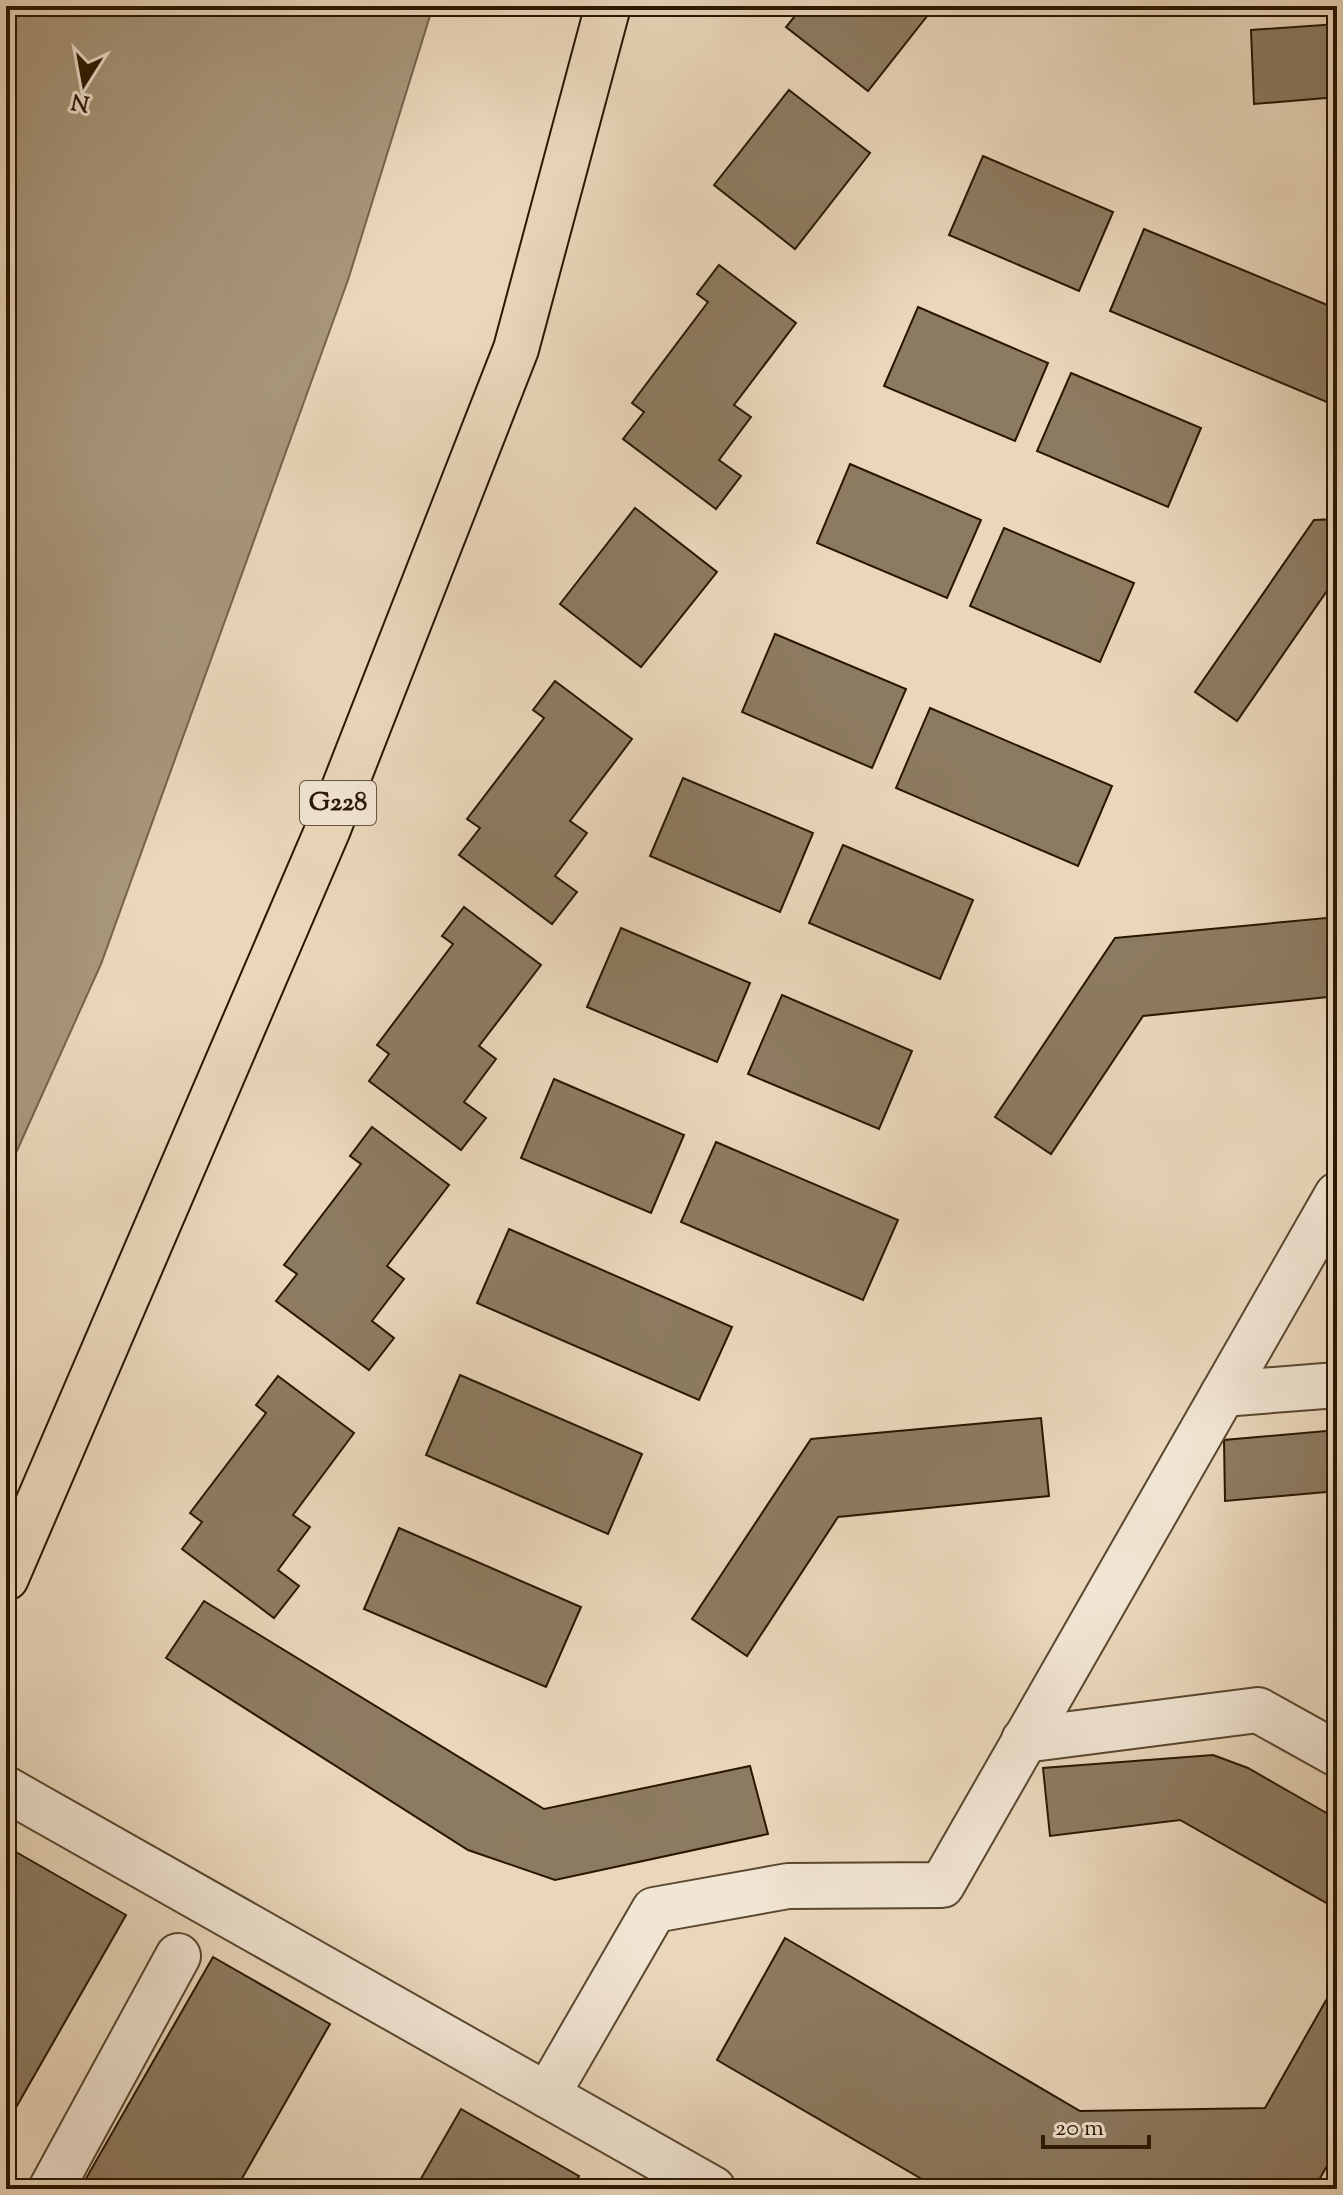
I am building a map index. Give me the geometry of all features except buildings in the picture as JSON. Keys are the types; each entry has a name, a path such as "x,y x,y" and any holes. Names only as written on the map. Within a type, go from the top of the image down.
{"highway":[{"name":"G228","path":"6,1578 328,829 516,349 608,6"}],"street":[{"path":"547,2095 654,1910 788,1886 942,1885 1337,1195"},
{"path":"1223,1394 1337,1385"},
{"path":"1024,1740 1258,1710 1337,1754"},
{"path":"6,1789 713,2189"},
{"path":"51,2189 178,1956"}],"shaded area":[{"path":"6,6 433,6 348,280 101,964 6,1175"}]}
